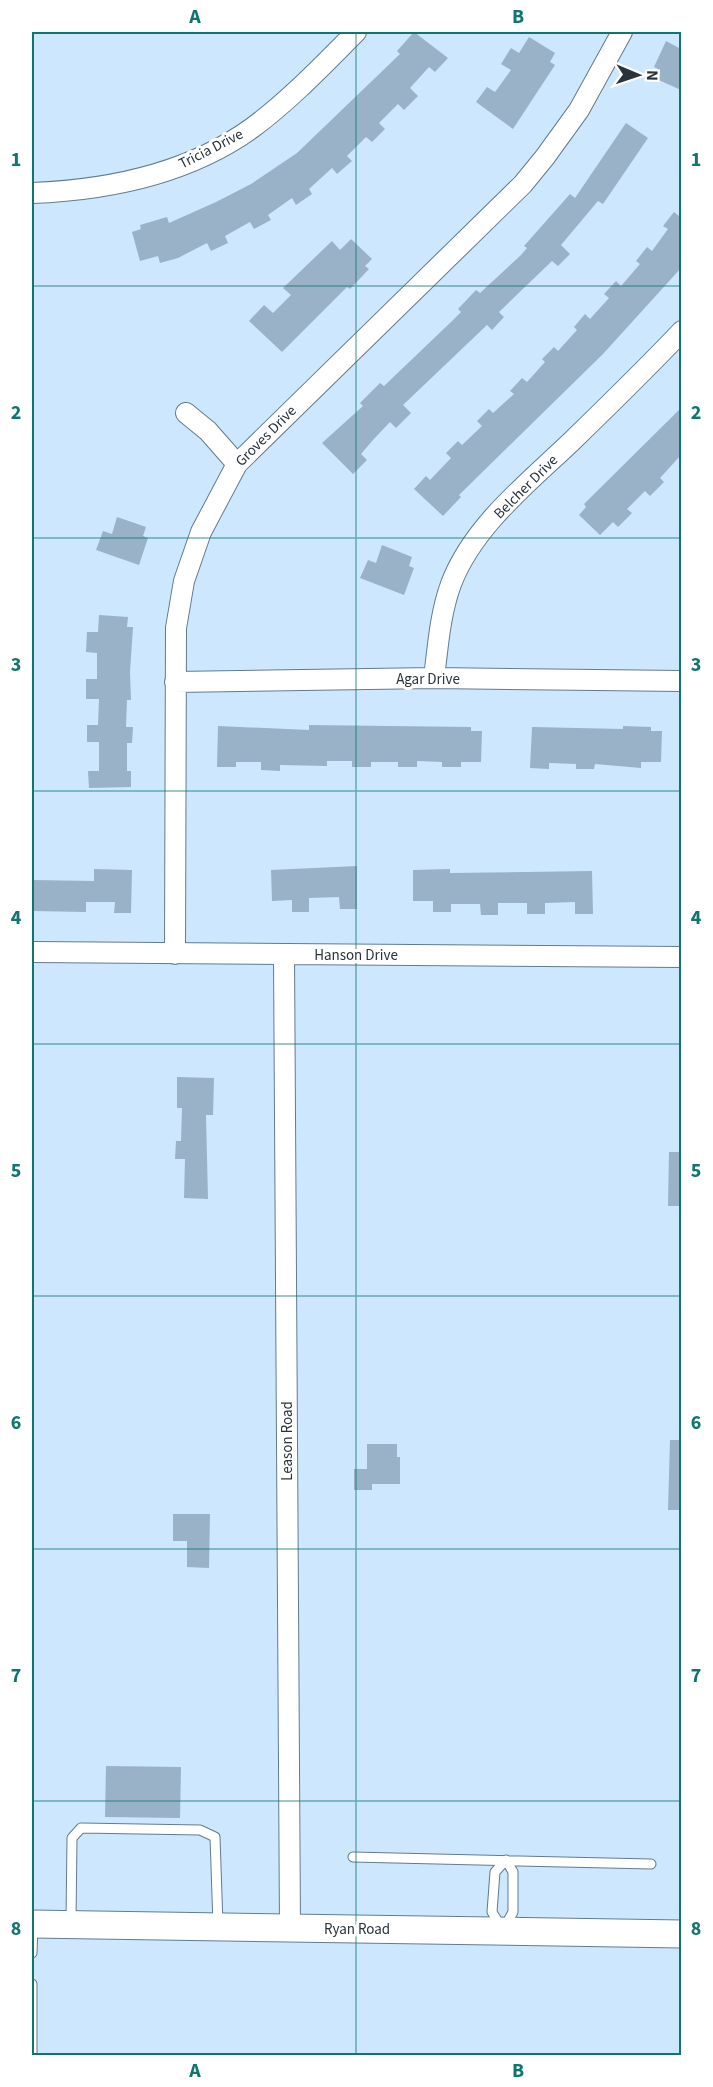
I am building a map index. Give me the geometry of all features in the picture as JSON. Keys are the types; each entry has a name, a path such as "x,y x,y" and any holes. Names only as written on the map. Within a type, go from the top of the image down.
{"main road":[{"name":"Ryan Road","path":"32,1924 681,1934"}],"street":[{"name":"Tricia Drive","path":"32,193 87,189 135,181 173,169 212,150 250,129 276,108 322,67 356,32"},
{"name":"Groves Drive","path":"176,954 176,628 184,581 206,519 237,464 523,184 545,158 579,110 622,32"},
{"name":"Belcher Drive","path":"434,678 444,607 452,582 464,557 502,508 624,391 681,331"},
{"path":"186,413 208,431 237,464"},
{"name":"Agar Drive","path":"175,682 434,678 681,681"},
{"name":"Hanson Drive","path":"32,952 681,957"},
{"name":"Leason Road","path":"284,954 290,1928"}],"lane":[{"path":"71,1925 72,1838 81,1828 200,1830 215,1837 218,1927"},
{"path":"353,1857 651,1864"},
{"path":"506,1860 513,1872 513,1912 503,1930 492,1912 495,1872 506,1860"},
{"path":"32,1924 32,1953"},
{"path":"32,1984 33,2055"}],"building":[{"path":"414,32 448,58 435,72 429,67 410,88 418,96 404,110 398,104 379,123 385,129 372,142 366,137 347,156 352,161 337,174 332,168 309,189 312,194 296,205 292,198 268,215 271,220 254,229 250,222 225,236 228,243 211,251 207,243 178,258 160,263 158,256 140,261 132,232 141,229 140,225 167,217 169,223 216,202 251,184 297,153 400,54 397,51"},
{"path":"529,37 555,53 550,62 555,65 513,129 476,102 487,87 495,92 511,70 501,64 511,48 519,53"},
{"path":"666,41 681,49 681,90 654,78 658,69 654,67"},
{"path":"626,123 648,138 603,204 598,201 561,245 570,254 558,266 552,261 499,312 504,317 492,330 487,325 403,405 411,413 396,428 390,422 361,454 367,460 353,474 322,443 363,406 360,403 380,383 384,386 451,322 461,312 458,309 476,290 480,293 521,255 527,248 524,246 570,194 575,198"},
{"path":"674,212 679,216 681,212 681,268 603,354 459,495 461,497 443,516 414,489 426,476 430,480 451,458 446,453 458,441 462,445 482,426 477,421 489,409 493,413 514,394 510,391 522,378 527,382 545,362 542,359 554,347 558,351 577,330 574,327 585,314 590,319 609,298 604,294 616,281 621,286 640,264 636,261 647,247 652,251 668,229 663,226"},
{"path":"351,239 372,259 365,266 369,269 350,289 347,287 282,352 249,321 264,305 273,313 291,295 283,288 332,241 340,250"},
{"path":"681,408 681,455 660,478 664,482 650,496 645,491 627,509 632,513 618,527 613,522 600,535 579,515 586,507 584,504"},
{"path":"117,517 146,527 143,536 148,538 139,565 96,550 103,531 112,534"},
{"path":"382,545 412,557 409,566 414,568 404,595 360,578 368,560 376,563"},
{"path":"99,615 128,617 127,627 133,627 131,700 127,700 126,727 133,727 132,743 127,743 127,771 131,771 131,787 89,788 88,771 99,771 99,742 87,742 87,725 98,725 99,699 86,699 86,679 97,679 97,653 86,652 87,632 98,632"},
{"path":"309,725 471,727 471,731 482,731 481,762 461,762 461,767 442,767 442,762 417,761 417,767 398,767 398,762 371,762 371,767 352,767 352,761 327,761 327,766 280,765 280,771 261,770 261,762 236,762 236,767 217,767 218,726 309,730"},
{"path":"623,726 651,727 651,731 662,731 661,762 641,762 641,768 595,764 594,769 576,769 576,764 549,763 549,769 530,768 532,727 623,729"},
{"path":"357,866 357,909 340,909 339,897 309,898 309,912 292,912 292,900 272,901 271,870"},
{"path":"94,869 132,870 131,913 114,913 115,902 86,902 86,912 32,911 32,880 94,881"},
{"path":"450,869 450,873 592,871 593,914 575,914 575,902 545,903 545,914 527,914 527,903 498,903 498,915 481,915 480,904 451,904 451,912 433,912 433,901 413,901 413,870"},
{"path":"177,1077 214,1078 213,1115 206,1115 208,1199 184,1198 185,1159 175,1159 176,1141 181,1141 182,1108 177,1108"},
{"path":"669,1152 681,1152 681,1206 668,1206"},
{"path":"670,1440 681,1440 681,1510 668,1510"},
{"path":"367,1444 397,1444 397,1457 400,1457 400,1484 372,1484 372,1490 354,1490 354,1469 367,1469"},
{"path":"173,1514 210,1514 209,1568 187,1567 187,1541 173,1541"},
{"path":"106,1766 181,1767 180,1818 105,1817"}]}
